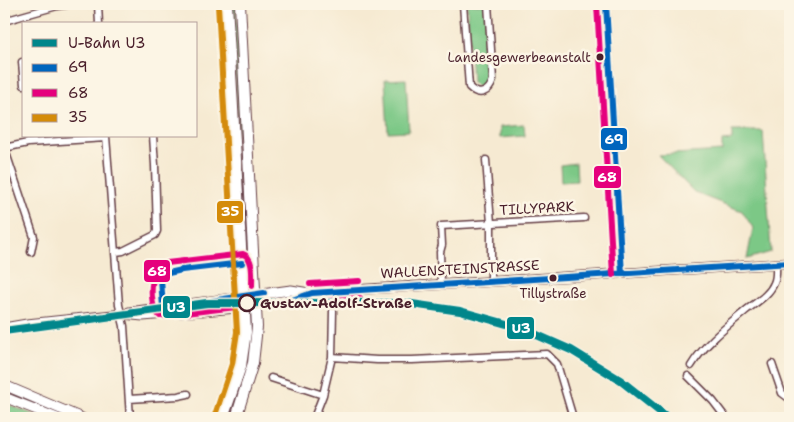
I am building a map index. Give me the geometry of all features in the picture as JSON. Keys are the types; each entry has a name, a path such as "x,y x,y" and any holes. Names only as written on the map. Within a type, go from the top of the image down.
{"main road":[{"path":"224,418 243,356 246,332 227,4"},
{"path":"236,418 254,358 257,336 257,305 240,4"}],"street":[{"path":"4,21 57,6 72,4"},
{"path":"98,4 99,22"},
{"path":"463,4 469,87 474,92 481,94 487,92 493,80 488,4"},
{"path":"606,4 622,274"},
{"path":"30,252 34,237 4,148 28,140 80,138"},
{"path":"106,138 130,418"},
{"path":"116,252 123,251 155,235 157,231 156,164 153,138"},
{"name":"TILLYPARK","path":"486,160 491,223 492,282"},
{"name":"TILLYPARK","path":"441,284 441,226 584,218"},
{"name":"WALLENSTEINSTRASSE","path":"4,328 122,314 137,310 245,302 257,305 292,300 312,294 441,284 790,263"},
{"path":"691,366 698,355 768,292 774,283 776,264"},
{"name":"WALLENSTEINSTRASSE","path":"245,302 256,294 291,290 312,294"},
{"path":"314,418 323,395 332,357 333,311"},
{"path":"332,357 412,360 547,354 557,364 573,418"},
{"path":"772,364 782,393 790,399"},
{"path":"688,376 713,401 726,418"},
{"path":"271,378 323,395"},
{"path":"4,385 82,418"},
{"path":"129,398 188,394"},
{"path":"4,397 57,418"}],"green space":[{"path":"231,4 236,4 247,221 240,168"},
{"path":"467,4 485,4 490,79 483,88 476,86 472,82"},
{"path":"406,79 409,131 388,132 385,80"},
{"path":"524,125 525,136 500,138 500,127"},
{"path":"732,131 763,131 771,252 747,259 753,228 742,211 695,193 658,155 722,151 722,141 732,140"},
{"path":"576,163 577,181 561,182 560,165"},
{"path":"4,403 42,418 4,418"}],"metro line":[{"name":"U3","path":"4,331 207,303 405,303 460,311 521,328 571,350 620,380 668,418"}],"transit line":[{"name":"69","path":"606,4 622,274"},
{"name":"35","path":"215,415 232,364 237,332 218,5"},
{"name":"68","path":"597,5 613,275"},
{"name":"68","path":"236,307 160,316 154,308 152,296 153,278 160,268 167,263 243,254 247,256 251,263 252,286"},
{"name":"69","path":"163,308 161,279 164,274 242,263"},
{"name":"69","path":"245,307 292,300 312,293 790,263"},
{"name":"68","path":"310,284 359,281"},
{"name":"69","path":"163,308 264,293"},
{"name":"68","path":"313,302 360,298"}],"place":[{"name":"Landesgewerbeanstalt","path":"600,57"},
{"name":"Tillystraße","path":"553,278"},
{"name":"Gustav-Adolf-Straße","path":"247,303"}]}
